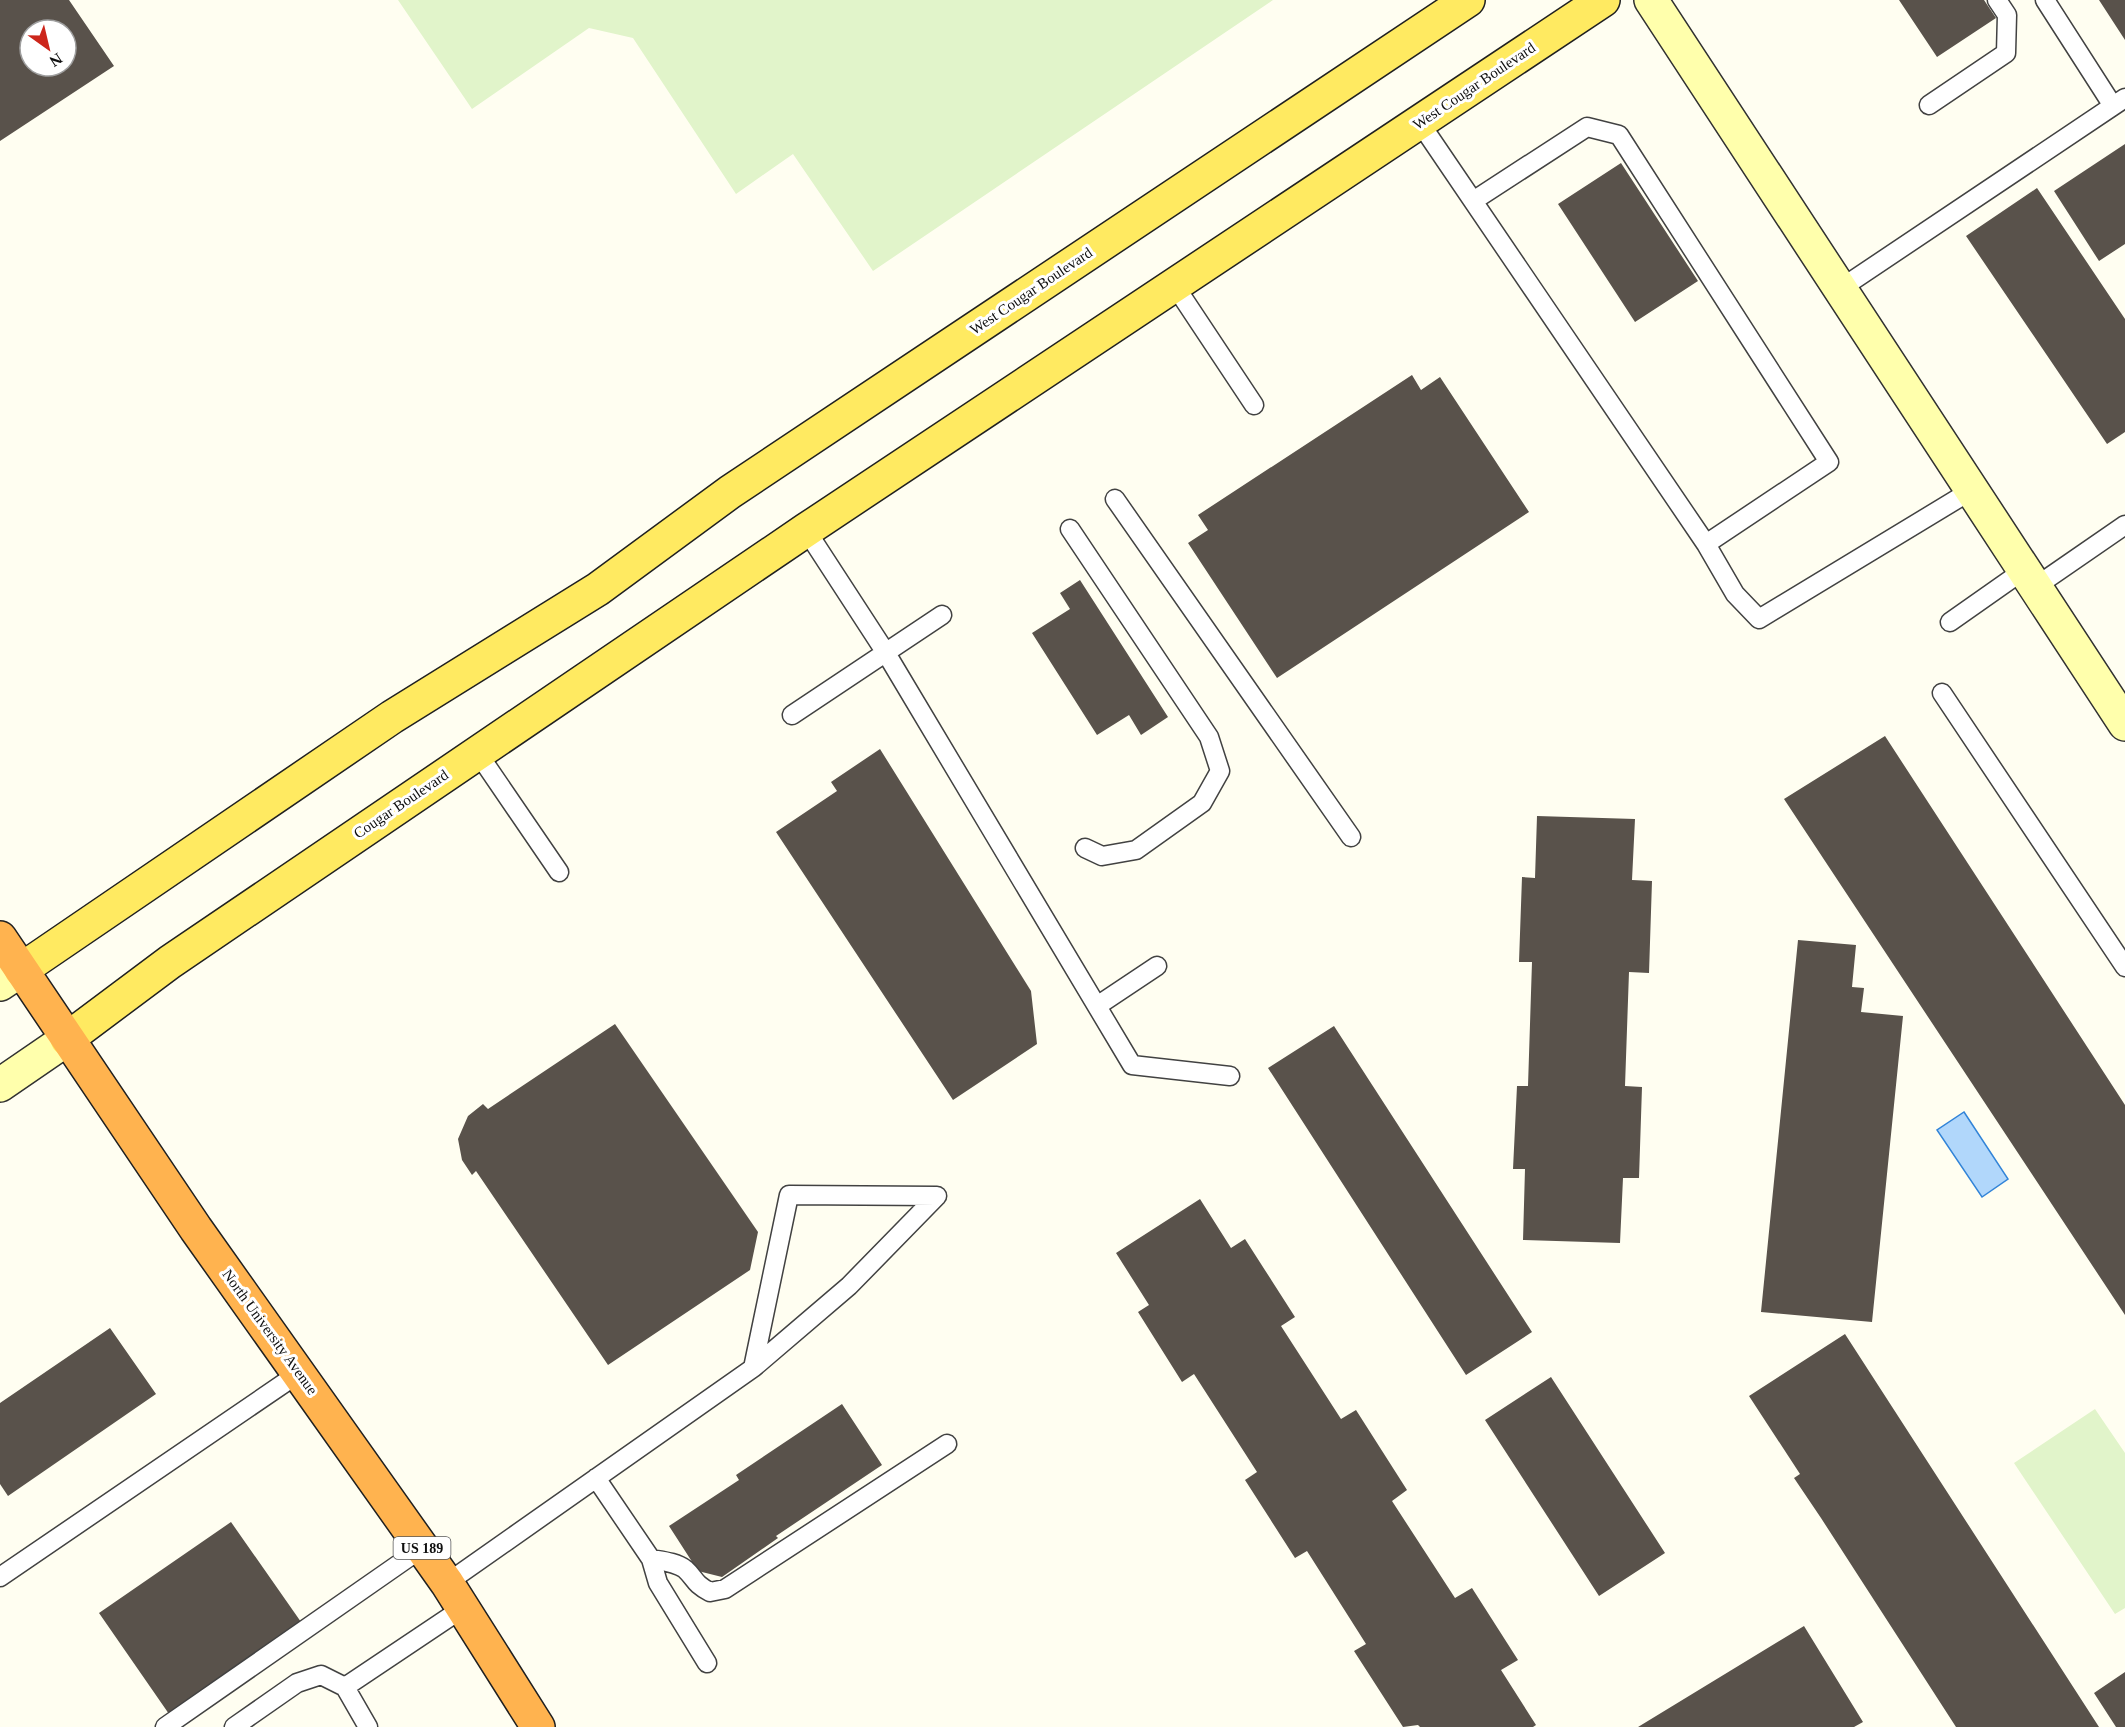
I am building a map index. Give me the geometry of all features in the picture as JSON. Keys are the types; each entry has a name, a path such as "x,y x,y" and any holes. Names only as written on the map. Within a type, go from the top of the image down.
{"highway":[{"name":"North University Avenue","path":"0,938 11,977 67,1039 196,1229 455,1596 538,1727"}],"main road":[{"name":"West Cougar Boulevard","path":"11,977 392,717 598,589 749,480 1468,0"},
{"name":"West Cougar Boulevard","path":"806,530 1603,0"},
{"path":"1651,0 2125,724"},
{"name":"Cougar Boulevard","path":"0,1085 67,1039 170,962 806,530"}],"lane":[{"path":"1929,105 2006,53 2007,15 1997,0"},
{"path":"1840,289 2119,102 2045,0"},
{"path":"1420,123 1706,544 1735,594 1759,619 1972,490"},
{"path":"1473,201 1587,127 1619,135 1829,462 1706,544"},
{"path":"1175,286 1254,405"},
{"path":"1115,499 1351,837"},
{"path":"1950,622 2125,525"},
{"path":"806,530 886,653 1132,1065 1230,1076"},
{"path":"1070,530 1209,737 1220,771 1202,803 1136,850 1102,856 1085,848"},
{"path":"792,715 942,615"},
{"path":"1942,693 2125,967"},
{"path":"477,752 559,872"},
{"path":"1097,1006 1157,966"},
{"path":"345,1687 596,1478 753,1368 849,1286 937,1196 789,1195 753,1368"},
{"path":"0,1577 299,1373"},
{"path":"651,1559 673,1563 685,1569 693,1582 710,1592 725,1589 947,1444"},
{"path":"596,1478 651,1559 658,1583 707,1663"},
{"path":"165,1727 422,1548"},
{"path":"234,1727 297,1683 321,1675 345,1687 368,1727"}],"green space":[{"path":"398,0 1273,0 873,271 793,154 736,194 633,38 589,28 472,109"},
{"path":"2095,1409 2125,1453 2125,1608 2115,1614 2014,1463"}],"water":[{"path":"1964,1112 2008,1179 1982,1197 1937,1130"}],"building":[{"path":"0,0 69,0 114,66 0,141"},
{"path":"1899,0 1984,0 1996,18 1937,57"},
{"path":"2099,0 2125,0 2125,40"},
{"path":"2125,144 2125,244 2099,261 2054,191"},
{"path":"1621,163 1698,281 1635,322 1558,204"},
{"path":"2037,188 2125,319 2125,432 2107,444 1966,236"},
{"path":"1412,375 1421,390 1440,377 1529,512 1277,678 1188,543 1208,530 1198,515"},
{"path":"1080,580 1168,717 1141,735 1129,715 1097,735 1032,633 1070,609 1060,593"},
{"path":"1885,736 2125,1105 2125,1315 1784,799"},
{"path":"880,749 1031,991 1037,1044 953,1100 776,832 837,791 831,782"},
{"path":"1537,816 1635,819 1632,880 1652,881 1649,973 1629,972 1625,1086 1642,1087 1639,1178 1623,1178 1620,1243 1523,1240 1525,1169 1513,1169 1517,1086 1528,1086 1532,962 1519,962 1522,877 1535,878"},
{"path":"1798,940 1856,945 1852,987 1864,988 1861,1012 1903,1016 1872,1322 1761,1312"},
{"path":"615,1024 758,1232 750,1270 608,1365 476,1171 472,1175 462,1160 458,1139 468,1116 483,1104 488,1109"},
{"path":"1334,1026 1532,1332 1466,1375 1268,1068"},
{"path":"1200,1199 1231,1248 1245,1239 1295,1317 1281,1326 1341,1419 1356,1410 1407,1490 1392,1501 1455,1598 1472,1588 1518,1660 1501,1670 1536,1725 1533,1727 1420,1727 1418,1725 1403,1727 1354,1651 1366,1644 1307,1551 1295,1558 1245,1480 1257,1472 1194,1374 1182,1382 1138,1312 1149,1305 1116,1253"},
{"path":"110,1328 156,1394 8,1496 0,1484 0,1403"},
{"path":"1845,1334 2099,1727 1956,1727 1794,1478 1800,1474 1749,1396"},
{"path":"1551,1377 1665,1553 1599,1596 1485,1420"},
{"path":"842,1404 882,1465 776,1536 778,1538 722,1577 698,1571 669,1526 739,1480 736,1475"},
{"path":"231,1522 301,1622 169,1714 99,1613"},
{"path":"1804,1626 1863,1722 1854,1727 1638,1727"},
{"path":"2125,1672 2125,1727 2116,1727 2094,1693"}]}
